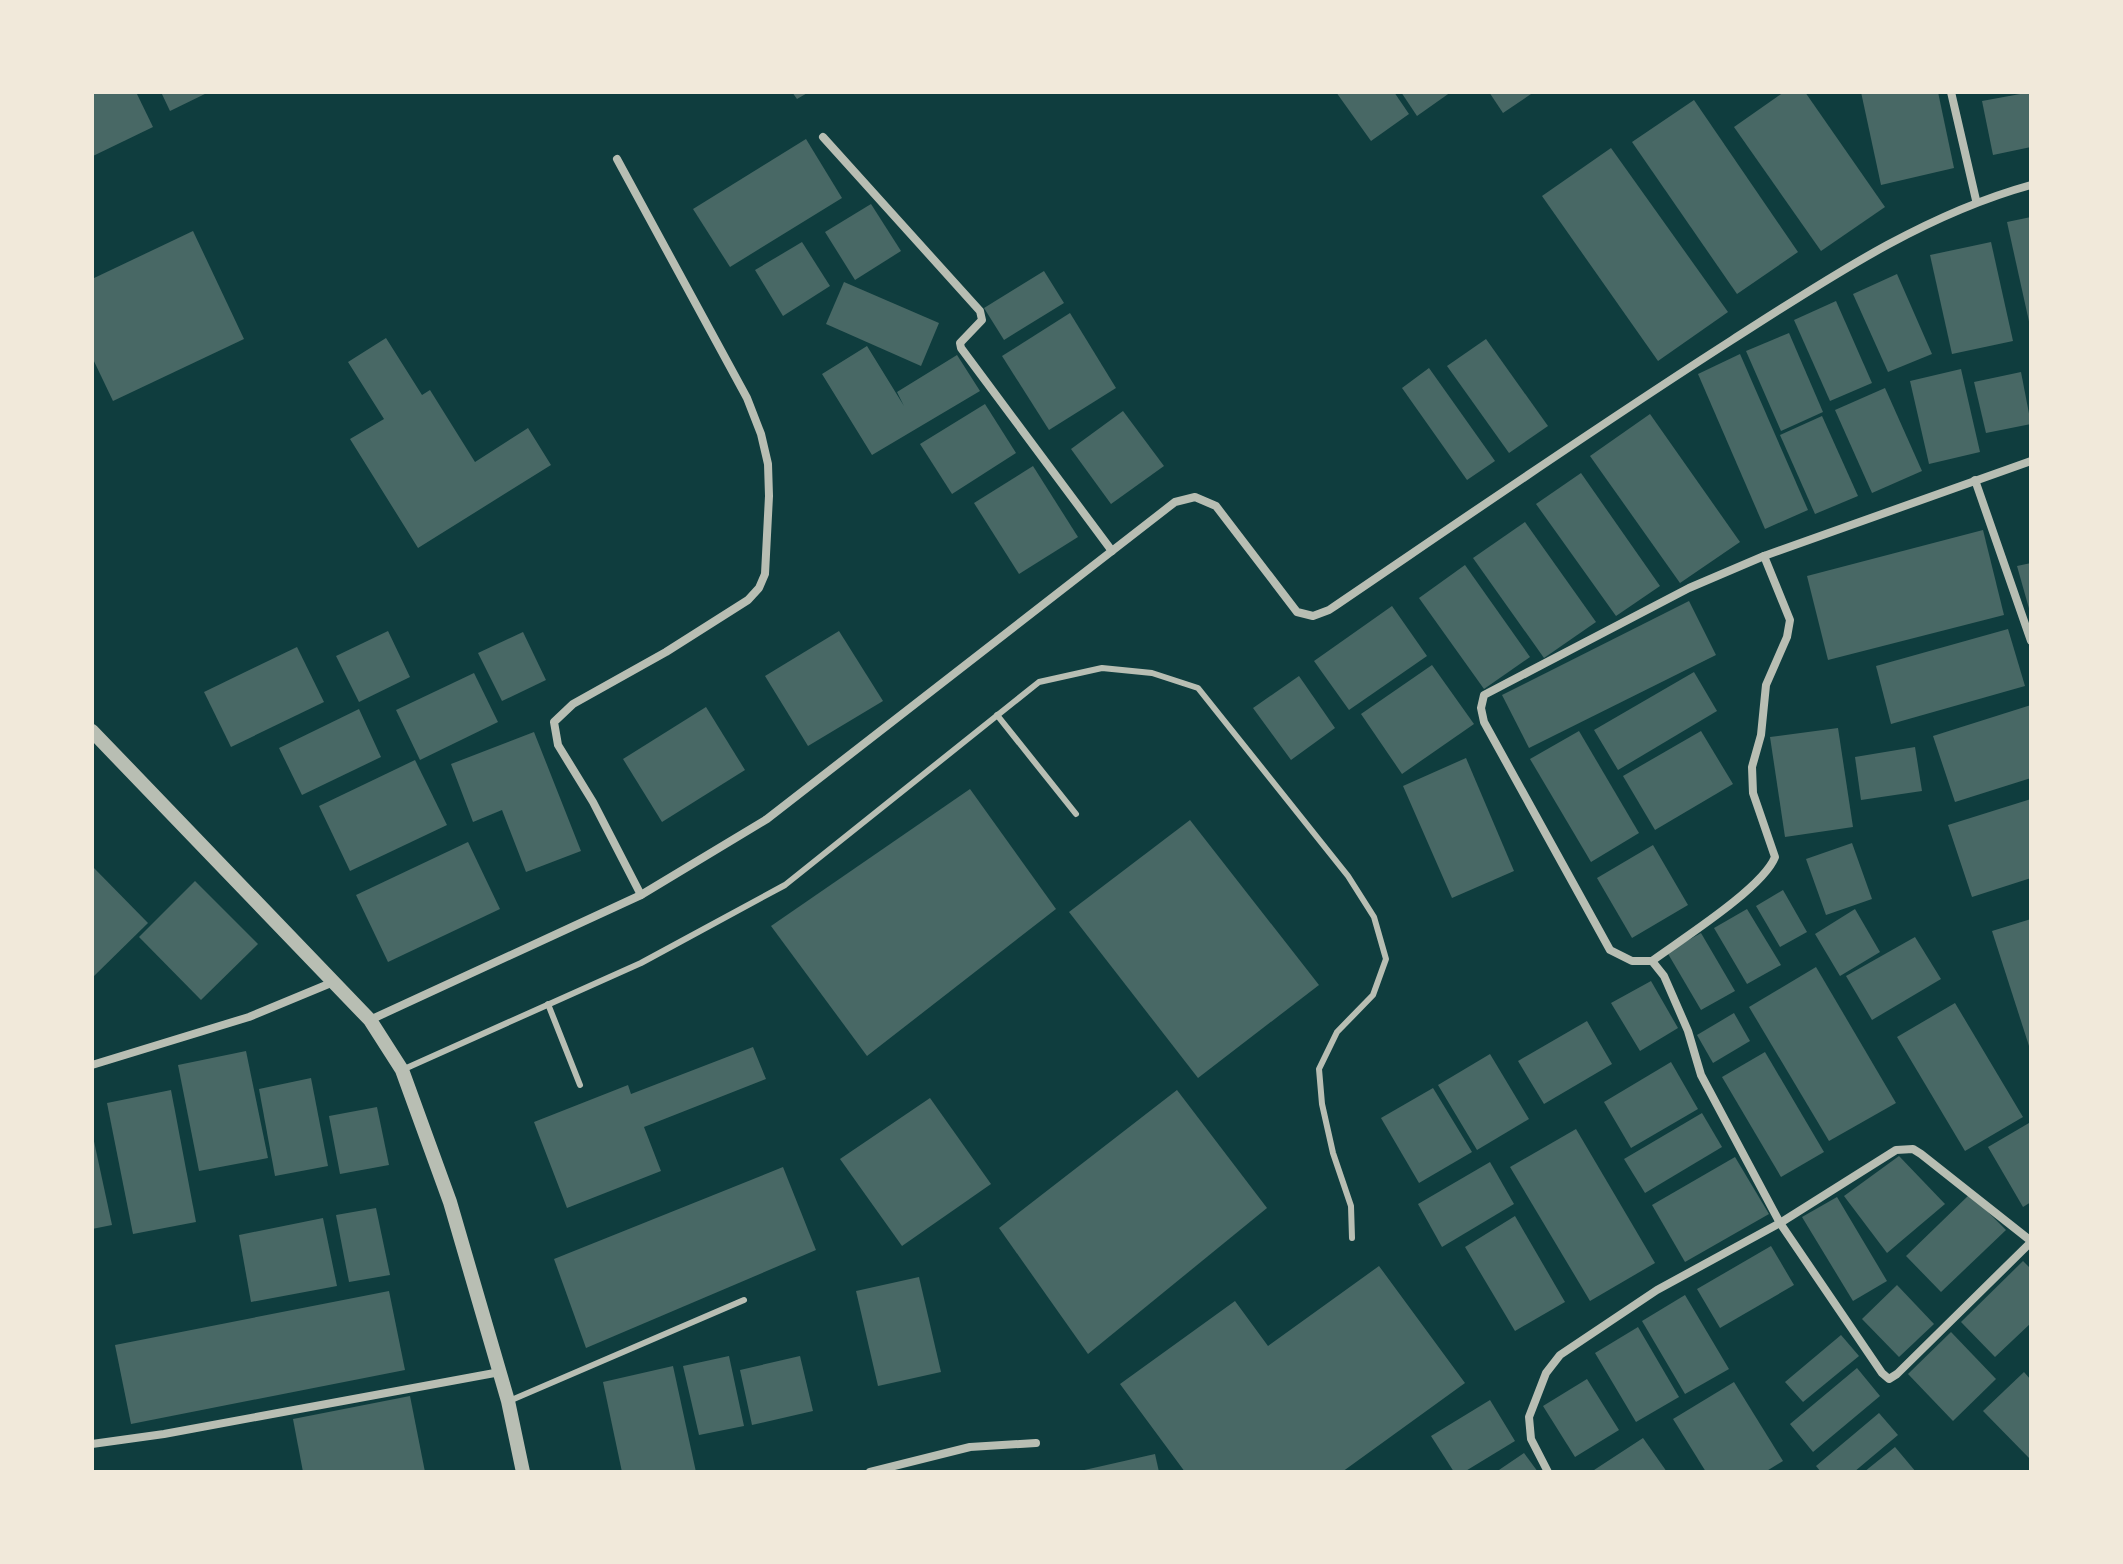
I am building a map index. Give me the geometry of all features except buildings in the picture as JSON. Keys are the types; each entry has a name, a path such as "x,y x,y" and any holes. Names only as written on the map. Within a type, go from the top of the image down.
{"street":[{"path":"1951,92 1976,200"},
{"path":"823,137 980,311 982,320 960,343 961,348 1112,551"},
{"path":"617,159 747,398 768,464 766,563 759,588 748,600 666,652 573,704 554,722 558,745 593,802 641,895"},
{"path":"370,1020 641,895 767,819 1175,502 1195,497 1216,506 1297,612 1313,616 1329,610 1640,399 1838,272 1976,200 2031,185"},
{"path":"1764,556 1790,620 1787,637 1766,685 1761,735 1752,767 1753,793 1775,857 1770,870 1652,961 1632,961 1610,950 1484,722 1481,708 1484,695 1689,588 1764,556 2031,461"},
{"path":"1975,480 2031,641"},
{"path":"92,731 331,983 370,1020 402,1070 450,1202 508,1401 523,1472"},
{"path":"1548,1472 1531,1439 1529,1417 1546,1373 1560,1355 1657,1290 1780,1223 1896,1150 1913,1149 2031,1242 1889,1379 1809,1271 1780,1223 1701,1075 1688,1031 1664,976 1652,961"},
{"path":"92,1065 249,1017 331,983"},
{"path":"92,1444 180,1432 500,1372"},
{"path":"870,1472 970,1447 1036,1443"}],"lane":[{"path":"402,1070 641,963 785,885 1039,682 1102,668 1152,673 1198,688 1348,876 1374,917 1386,959 1373,995 1337,1032 1319,1069 1330,1141 1351,1206 1352,1238"},
{"path":"997,715 1076,814"},
{"path":"548,1004 580,1085"},
{"path":"508,1401 744,1300"}]}
